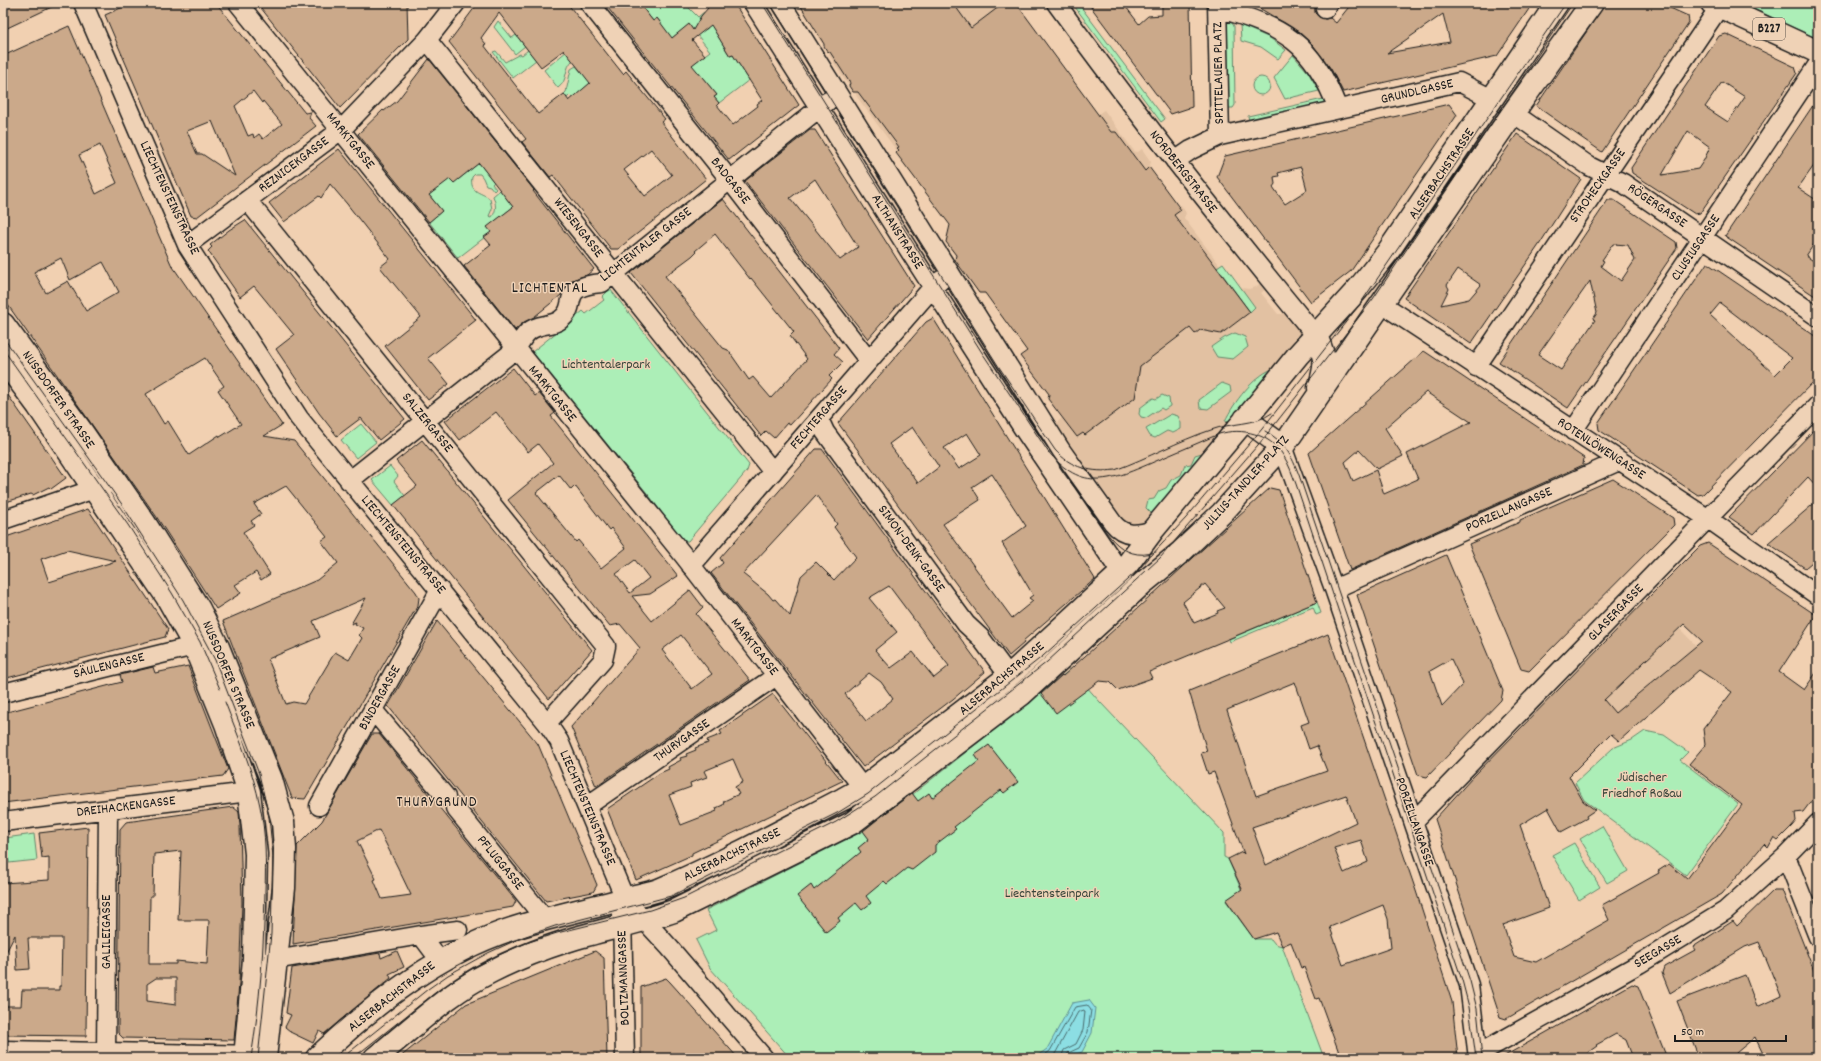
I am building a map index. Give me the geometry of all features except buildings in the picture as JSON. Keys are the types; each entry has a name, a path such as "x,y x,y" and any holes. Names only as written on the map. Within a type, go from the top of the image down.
{"main road":[{"name":"ALSERBACHSTRASSE","path":"1316,336 1358,289 1387,253 1557,3"},
{"name":"ALSERBACHSTRASSE","path":"1382,304 1513,113 1592,3"},
{"name":"B227","path":"1716,5 1818,52"},
{"name":"JULIUS-TANDLER-PLATZ","path":"1120,605 1143,583 1181,552 1222,513 1282,446 1382,304"},
{"name":"NUSSDORFER STRASSE","path":"3,324 54,393 116,482 199,609 214,636 271,779 283,822 285,850 284,894 260,1057"},
{"path":"1143,583 1133,584 1121,573 1153,530 1316,336 1323,351 1326,367 1317,396"},
{"name":"NUSSDORFER STRASSE","path":"3,359 95,489 167,597 194,645 226,724 248,792 255,839 256,881 254,959 260,1057"},
{"path":"1245,419 1282,446"},
{"name":"ALSERBACHSTRASSE","path":"316,1056 403,986 434,964 490,937 545,919 659,890 688,878 863,788 1009,676 1121,573"},
{"name":"ALSERBACHSTRASSE","path":"375,1058 446,1000 465,986 492,971 542,949 646,921 674,911 852,823 1022,694 1120,605"},
{"path":"3,1052 260,1057"}],"street":[{"name":"MARKTGASSE","path":"238,3 691,566 863,788"},
{"name":"REZNICEKGASSE","path":"187,245 341,130 427,40 456,3"},
{"name":"BADGASSE","path":"589,3 729,179 869,361"},
{"name":"ALTHANSTRASSE","path":"754,3 932,288 1121,573"},
{"name":"ALTHANSTRASSE","path":"782,3 1061,450 1118,530 1126,533 1137,534 1153,530"},
{"name":"NORDBERGSTRASSE","path":"1056,3 1122,94 1243,248 1316,336"},
{"name":"LIECHTENSTEINSTRASSE","path":"88,5 187,245 299,418 547,722 559,741 625,899 646,921 764,1058"},
{"name":"STROHECKGASSE","path":"1476,367 1618,158 1716,5"},
{"name":"SPITTELAUER PLATZ","path":"1175,161 1191,150 1220,136 1338,109 1328,84 1310,57 1298,44 1276,28 1217,6 1220,136"},
{"name":"WIESENGASSE","path":"427,40 773,472"},
{"name":"CLUSIUSGASSE","path":"1573,431 1704,237 1818,64"},
{"name":"GRUNDLGASSE","path":"1338,109 1459,82 1492,100"},
{"name":"LICHTENTALER GASSE","path":"349,481 516,349 526,333 532,328 554,323 561,319 567,311 572,294 581,287 602,283 837,93"},
{"name":"RÖGERGASSE","path":"1513,113 1589,166 1606,174 1704,237 1818,317"},
{"name":"SALZERGASSE","path":"247,200 606,646 603,660 547,722"},
{"name":"FECHTERGASSE","path":"691,566 932,288 949,272"},
{"name":"ROTENLÖWENGASSE","path":"1382,304 1815,590"},
{"name":"GLASERGASSE","path":"1414,821 1707,518 1818,406"},
{"name":"SIMON-DENK-GASSE","path":"819,419 826,432 966,624 980,637 1009,676"},
{"name":"PORZELLANGASSE","path":"1282,446 1334,589 1469,985 1478,1056"},
{"name":"PORZELLANGASSE","path":"1334,589 1619,461"},
{"path":"3,520 116,482"},
{"name":"BINDERGASSE","path":"319,806 440,590"},
{"name":"SÄULENGASSE","path":"3,692 194,645 214,636"},
{"name":"THURYGASSE","path":"587,806 776,676"},
{"name":"PFLUGGASSE","path":"373,710 545,919"},
{"name":"DREIHACKENGASSE","path":"3,822 248,792"},
{"name":"GALILEIGASSE","path":"106,1055 108,809"},
{"name":"SEEGASSE","path":"1478,1056 1639,964 1725,911 1786,856 1818,824"},
{"path":"1786,856 1818,938"},
{"name":"BOLTZMANNGASSE","path":"625,899 622,927 625,974 625,1058"},
{"path":"275,960 458,930"},
{"name":"ALSERBACHSTRASSE","path":"421,935 432,951"}],"shaded area":[{"path":"797,3 1016,3 1098,114 1104,110 1134,151 1138,152 1142,149 1151,162 1149,167 1177,205 1181,205 1186,213 1184,218 1234,284 1242,288 1249,289 1256,287 1262,281 1267,288 1261,293 1278,314 1288,314 1301,332 1301,336 1145,522 1129,524 1121,519 1055,428 1055,424 1062,418 1048,399 1048,394 1020,356 1027,351 985,294 979,293 946,242 950,225 896,153 897,151 857,97 855,92 853,92 849,86 849,83 847,84 829,55 830,53 820,41 816,31"},
{"path":"1649,597 1710,660 1619,741 1563,686"}],"green space":[{"path":"647,3 684,3 698,17 704,12 699,19 698,29 707,29 710,18 716,33 730,56 733,55 749,80 719,103 714,97 717,95 697,71 689,67 710,51 689,25 669,40 657,26 661,23 657,18 653,21 642,7"},
{"path":"1072,3 1078,3 1165,119 1161,122"},
{"path":"1741,3 1818,3 1818,39"},
{"path":"498,21 512,38 516,35 525,46 515,54 494,27"},
{"path":"1227,22 1232,23 1234,26 1235,105 1233,108 1227,108"},
{"path":"1240,25 1270,38 1286,50 1278,59 1261,47 1241,41"},
{"path":"528,50 536,60 513,78 493,52 496,51 505,62 520,54 522,55"},
{"path":"567,51 574,59 568,66 564,81 558,88 544,70"},
{"path":"1293,55 1308,72 1319,91 1285,99 1274,78"},
{"path":"576,66 581,72 584,70 595,79 573,98 570,95 567,98 564,94 566,92 571,69"},
{"path":"1261,77 1267,80 1270,86 1267,92 1261,95 1255,92 1252,86 1255,80"},
{"path":"1323,99 1325,103 1249,120 1248,116"},
{"path":"479,163 494,182 492,184 496,189 494,191 490,186 486,185 480,174 475,174 472,177 472,183 475,190 490,199 492,209 489,216 492,217 495,209 493,196 500,190 513,207 494,222 498,227 458,258 429,222 442,211 429,195 455,174 459,179"},
{"path":"1223,263 1255,307 1250,312 1217,267"},
{"name":"Lichtentalerpark","path":"610,289 749,465 747,471 688,541 682,541 651,498 532,352 583,311 586,314 604,300 602,297"},
{"path":"1235,333 1245,337 1248,347 1233,359 1217,357 1211,347 1224,338"},
{"path":"1272,369 1232,420 1225,421 1233,406 1251,384"},
{"path":"1222,383 1230,386 1231,392 1208,409 1200,408 1199,400"},
{"path":"1162,395 1169,398 1170,406 1164,410 1161,408 1146,418 1141,417 1139,414 1140,408 1153,398 1156,399"},
{"path":"1171,414 1178,416 1181,423 1181,429 1173,433 1167,431 1155,438 1150,436 1146,429"},
{"path":"361,424 376,442 356,458 341,440"},
{"path":"1202,453 1204,456 1152,514 1146,508 1148,500 1154,499 1159,491 1166,488 1171,480 1181,475 1185,465 1191,464 1195,455"},
{"path":"390,466 398,476 394,481 405,496 393,505 372,480"},
{"path":"1317,602 1321,613 1316,615 1313,607 1230,642 1229,639"},
{"name":"Liechtensteinpark","path":"1071,669 1100,702 1224,833 1224,857 1228,859 1251,912 1226,901 1254,939 1271,939 1275,944 1282,946 1324,1058 790,1058 710,968 696,940 716,930 706,910 863,831 911,793 913,794"},
{"name":"Jüdischer Friedhof Roßau","path":"1645,731 1664,735 1688,752 1680,760 1738,804 1686,875 1584,800 1575,783 1613,748 1632,740"},
{"path":"1602,826 1628,871 1607,883 1580,839"},
{"path":"34,834 37,860 9,863 5,838"},
{"path":"1574,843 1600,887 1579,900 1552,855"}],"water":[{"path":"1089,1000 1095,1008 1092,1033 1082,1052 1065,1058 1034,1058 1047,1049 1072,1003"}],"tram line":[{"path":"762,3 981,351 1049,453"},
{"path":"770,3 999,367 1055,450 1061,456 1082,468 1098,471 1115,470 1199,434 1227,426 1258,420 1272,413"},
{"path":"342,1058 428,989 448,975 488,953 523,937 555,926 671,896 839,812 868,794 1043,656 1138,570 1186,518 1262,429 1360,304 1566,3"},
{"path":"353,1058 440,989 472,969 499,955 526,943 557,933 650,910 684,898 836,822 875,797 1047,662 1160,558 1264,438 1373,299 1573,3"},
{"path":"3,337 121,503 183,600 215,660 259,774 269,817 273,857 271,934 258,1058"},
{"path":"3,349 128,525 172,593 200,642 220,689"},
{"path":"1265,431 1282,444 1299,475 1470,981 1477,1009 1482,1058"},
{"path":"1047,450 1060,464 1073,473 1085,478 1098,479 1111,477 1140,468 1219,434 1228,432 1246,432 1263,437 1271,442 1283,455 1289,465 1296,484 1462,980 1469,1007 1476,1058"},
{"path":"1059,466 1114,541 1122,548 1132,553 1143,554 1156,552"},
{"path":"225,702 245,753 253,779 260,806 264,838 265,880 263,954 257,1017 251,1058"}],"district":[{"name":"LICHTENTAL","path":"550,289"},
{"name":"THURYGRUND","path":"437,803"}]}
